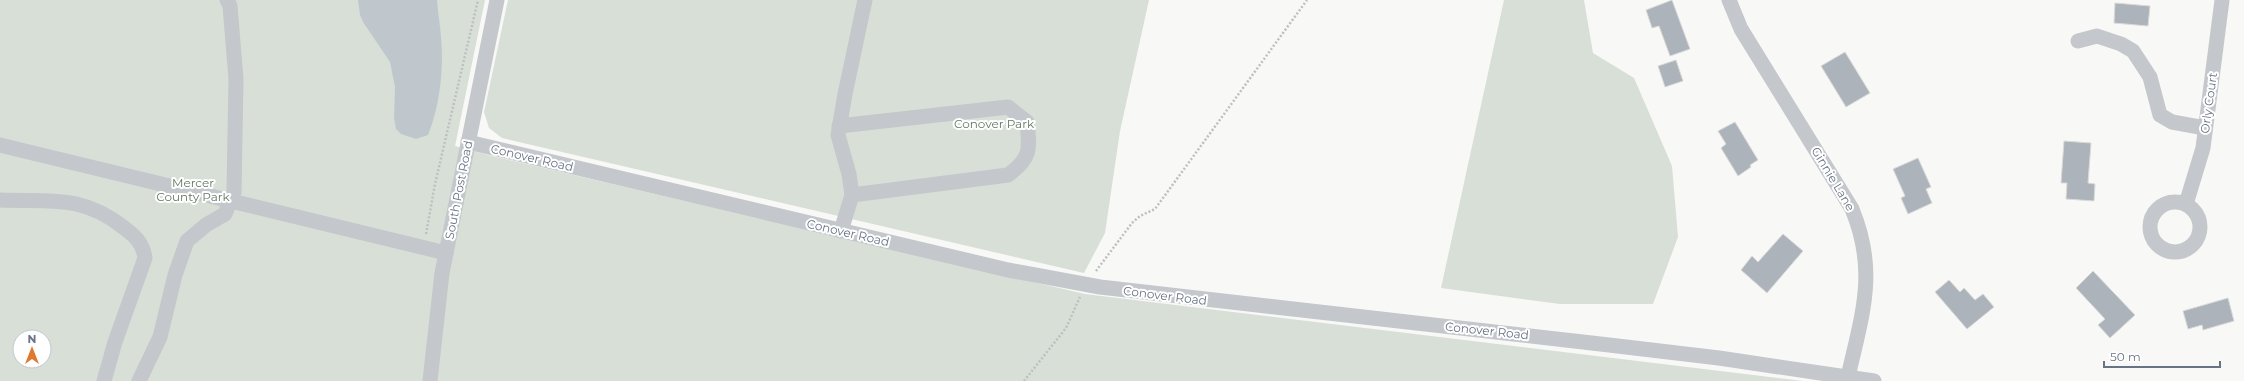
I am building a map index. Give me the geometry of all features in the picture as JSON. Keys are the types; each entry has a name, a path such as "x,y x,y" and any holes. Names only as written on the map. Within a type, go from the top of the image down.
{"street":[{"path":"139,381 160,337 175,275 187,241 224,214 234,192 236,80 230,6 226,0"},
{"name":"South Post Road","path":"430,381 446,252 497,0"},
{"path":"841,231 852,195 849,174 838,135 866,0"},
{"name":"Ginnie Lane","path":"1729,0 1741,29 1852,210 1860,230 1866,253 1867,277 1865,299 1848,377"},
{"name":"Orly Court","path":"2186,204 2203,148 2222,0"},
{"path":"2078,41 2096,36 2121,44 2133,51 2150,77 2160,115 2172,122 2205,128"},
{"path":"839,126 1008,107 1027,122 1029,145 1023,164 1008,175 852,195"},
{"name":"Conover Road","path":"468,142 1008,270 1086,285 1161,296 1656,350 1874,381"},
{"path":"0,145 446,252"},
{"path":"0,200 67,201 87,205 104,213 131,232 144,248 145,258 115,342 104,381"}],"path":[{"path":"425,246 436,184 478,0"},
{"path":"1024,381 1066,328 1086,285 1132,223 1140,216 1155,210 1307,0"}],"green space":[{"name":"Mercer County Park","path":"0,0 485,0 455,146 492,156 1085,294 1803,381 0,381"},
{"name":"Conover Park","path":"508,0 1149,0 1120,131 1105,233 1084,273 502,138 489,128 484,112"},
{"path":"1504,0 1584,0 1593,53 1634,78 1672,166 1678,237 1653,304 1560,304 1441,288"}],"shaded area":[{"path":"358,0 437,0 441,32 442,61 436,112 428,135 416,139 401,134 396,129 394,118 395,87 390,62 363,22 360,15"}],"building":[{"path":"1672,0 1690,49 1670,56 1659,26 1652,28 1646,10"},
{"path":"2115,3 2150,6 2148,26 2114,23"},
{"path":"1845,52 1870,93 1846,107 1821,66"},
{"path":"1676,60 1683,81 1665,87 1658,66"},
{"path":"1735,122 1758,160 1738,176 1721,148 1726,144 1718,131"},
{"path":"2064,141 2091,143 2088,183 2095,184 2094,201 2066,199 2067,183 2061,183"},
{"path":"1918,158 1931,187 1926,189 1932,203 1908,214 1901,198 1905,196 1893,169"},
{"path":"1783,234 1803,251 1767,293 1741,270 1752,256 1758,262"},
{"path":"2093,271 2135,315 2110,338 2098,325 2105,319 2076,288"},
{"path":"1949,280 1960,292 1964,288 1975,300 1983,294 1994,307 1967,329 1935,292"},
{"path":"2228,298 2234,321 2203,330 2202,325 2188,329 2183,311"}]}
